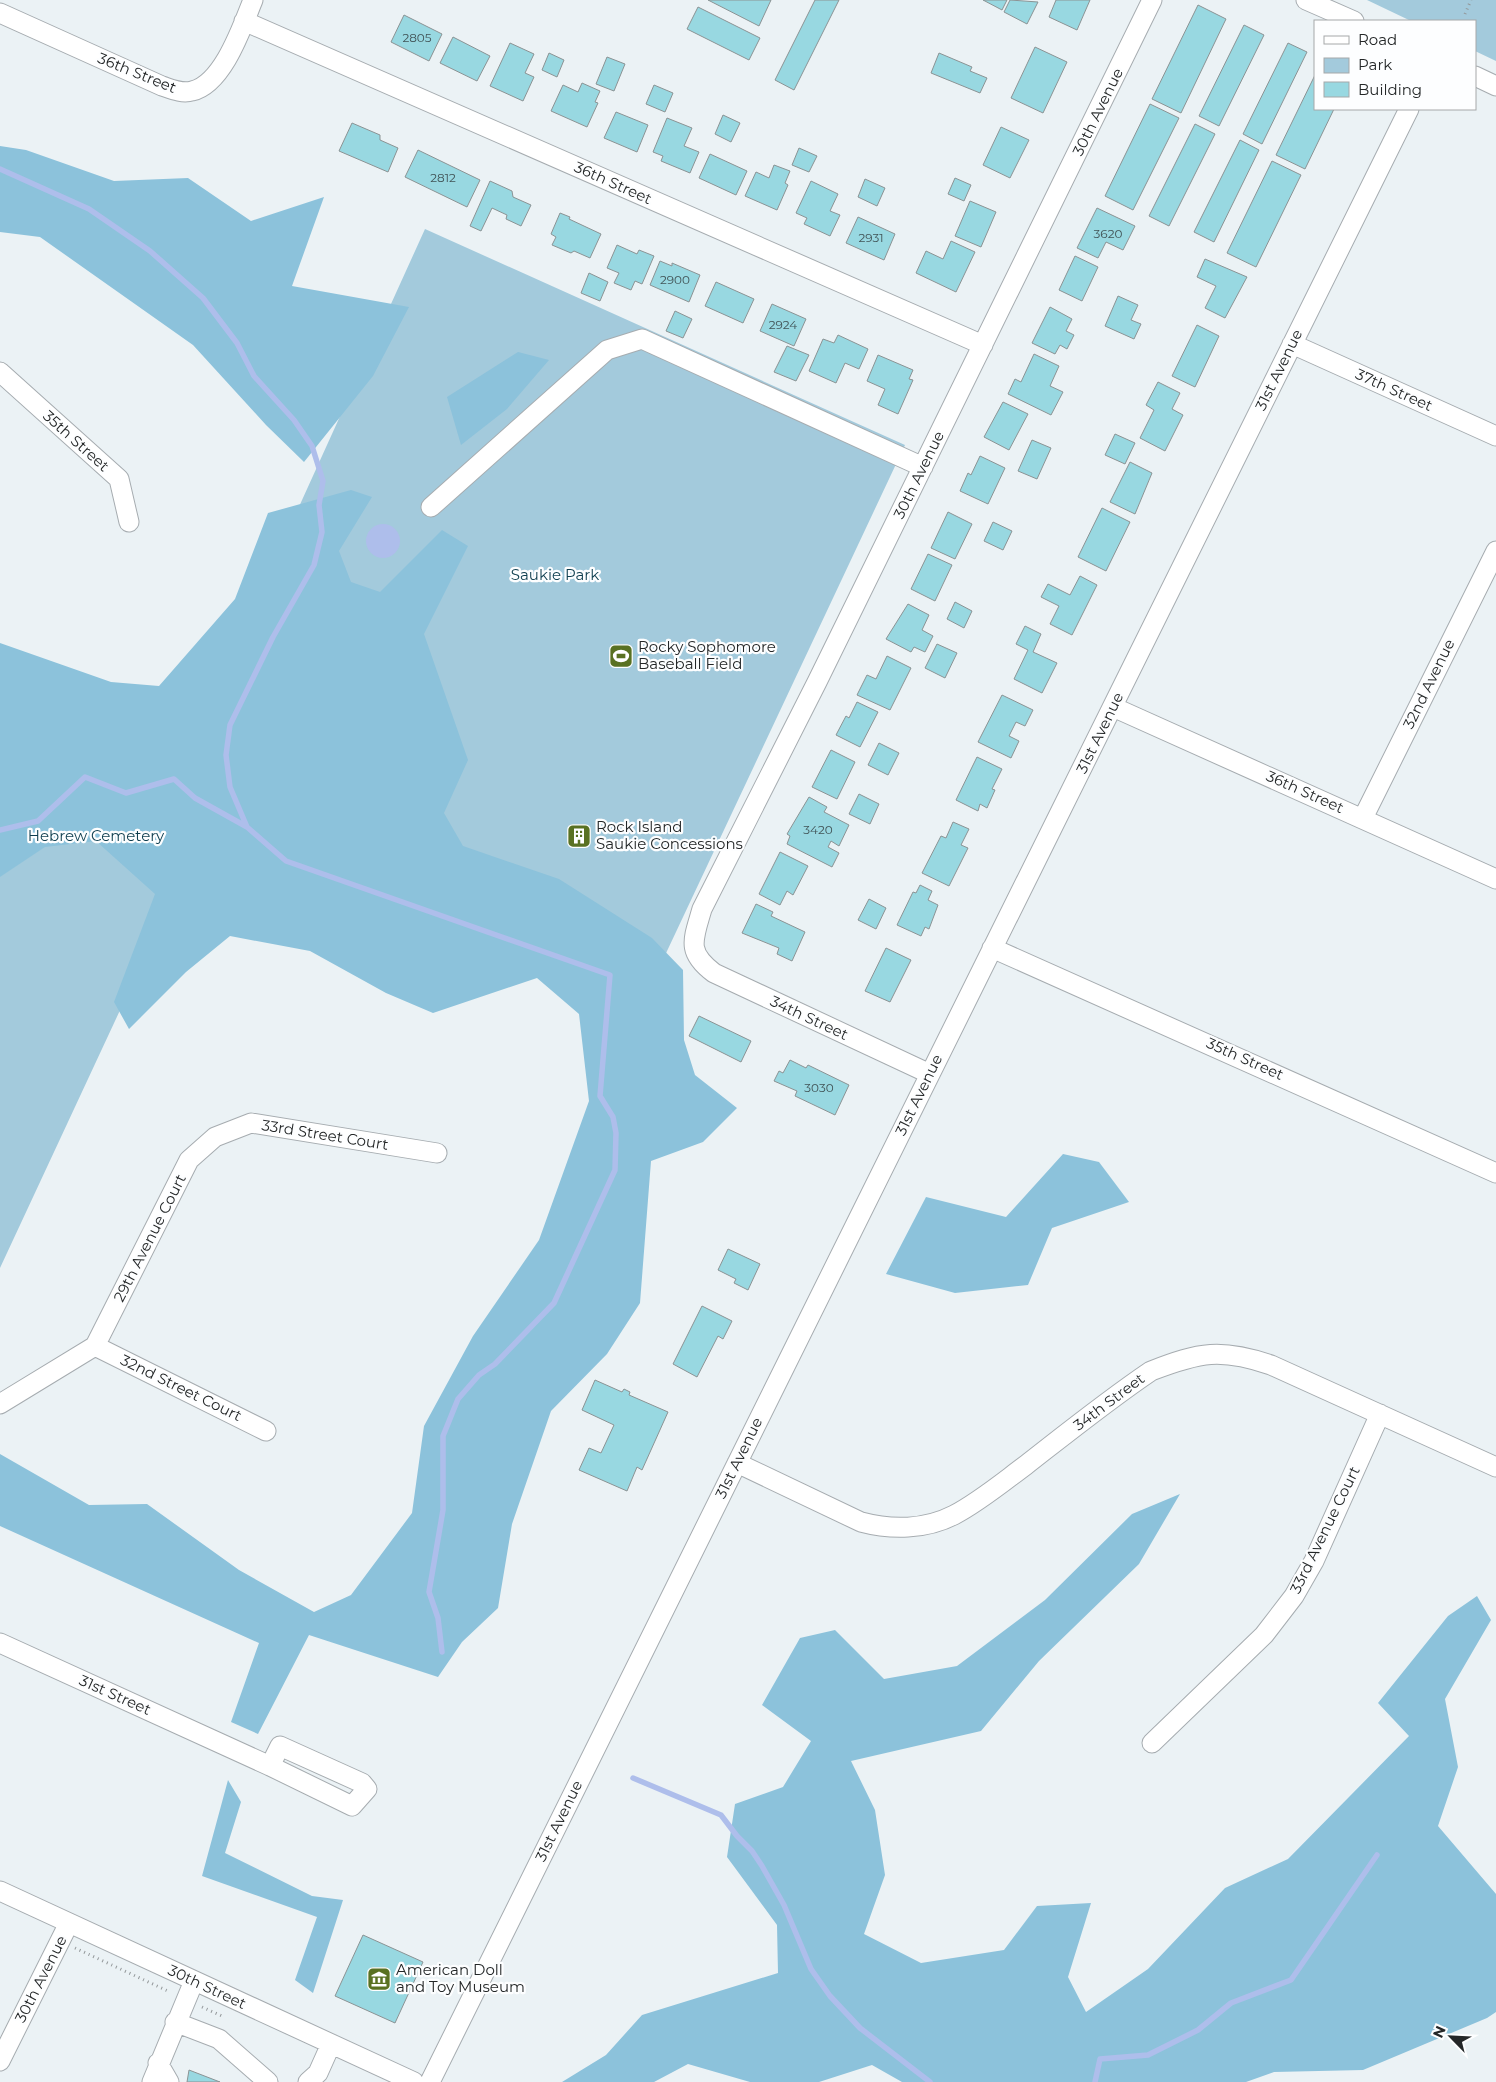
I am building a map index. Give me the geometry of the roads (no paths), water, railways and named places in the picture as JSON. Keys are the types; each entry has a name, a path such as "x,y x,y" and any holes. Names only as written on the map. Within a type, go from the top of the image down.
{"street":[{"name":"36th Street","path":"0,13 162,86 179,92 192,92 205,85 218,72 253,0"},
{"name":"30th Avenue","path":"695,953 697,926 702,909 923,467 1152,0"},
{"path":"1306,0 1352,20"},
{"name":"36th Street","path":"244,21 983,345"},
{"path":"1476,76 1496,86"},
{"name":"31st Avenue","path":"430,2082 1409,110"},
{"path":"431,507 607,350 642,338 923,467"},
{"name":"37th Street","path":"1292,344 1496,436"},
{"name":"35th Street","path":"0,372 119,480 129,522"},
{"name":"32nd Avenue","path":"1363,818 1496,551"},
{"name":"36th Street","path":"1112,707 1496,879"},
{"name":"35th Street","path":"992,948 1496,1173"},
{"name":"34th Street","path":"695,953 700,963 714,973 930,1074"},
{"name":"33rd Street Court","path":"215,1137 251,1123 437,1153"},
{"name":"29th Avenue Court","path":"95,1346 190,1160 215,1137"},
{"path":"0,1404 95,1346"},
{"name":"32nd Street Court","path":"95,1346 266,1431"},
{"name":"34th Street","path":"737,1463 861,1522 881,1527 902,1528 926,1524 953,1516 992,1490 1151,1371 1195,1356 1216,1353 1246,1357 1271,1365 1496,1467"},
{"name":"33rd Avenue Court","path":"1152,1743 1264,1635 1294,1596 1314,1561 1380,1414"},
{"name":"31st Street","path":"0,1643 270,1766"},
{"name":"30th Street","path":"0,1891 414,2082"},
{"name":"30th Avenue","path":"0,2061 69,1923"},
{"path":"152,2082 175,2022 194,1981"},
{"path":"175,2022 219,2039 268,2082"},
{"path":"308,2082 318,2073 331,2044"},
{"path":"158,2063 169,2082"}],"waterway":[{"path":"0,169 89,209 150,251 203,298 237,343 254,376 294,420 312,446 323,481 319,505 322,532 314,565 273,637 230,725 226,755 230,787 247,827 286,861 610,975 600,1096 613,1117 616,1133 615,1170 554,1303 495,1364 479,1375 458,1399 443,1436 443,1510 429,1592 438,1618 442,1652"},
{"path":"0,830 38,821 85,777 126,793 174,779 195,798 247,827"},
{"path":"633,1778 721,1815 737,1836 752,1851 762,1866 784,1905 811,1969 830,1996 860,2028 930,2082"},
{"path":"1095,2082 1100,2059 1148,2055 1198,2030 1231,2003 1291,1980 1377,1855"}],"place":[{"name":"Rocky Sophomore Baseball Field","path":"621,656"},
{"name":"Rock Island Saukie Concessions","path":"579,836"},
{"name":"American Doll and Toy Museum","path":"379,1979"}],"park label":[{"name":"Saukie Park","path":"555,575"},
{"name":"Hebrew Cemetery","path":"96,836"}]}
